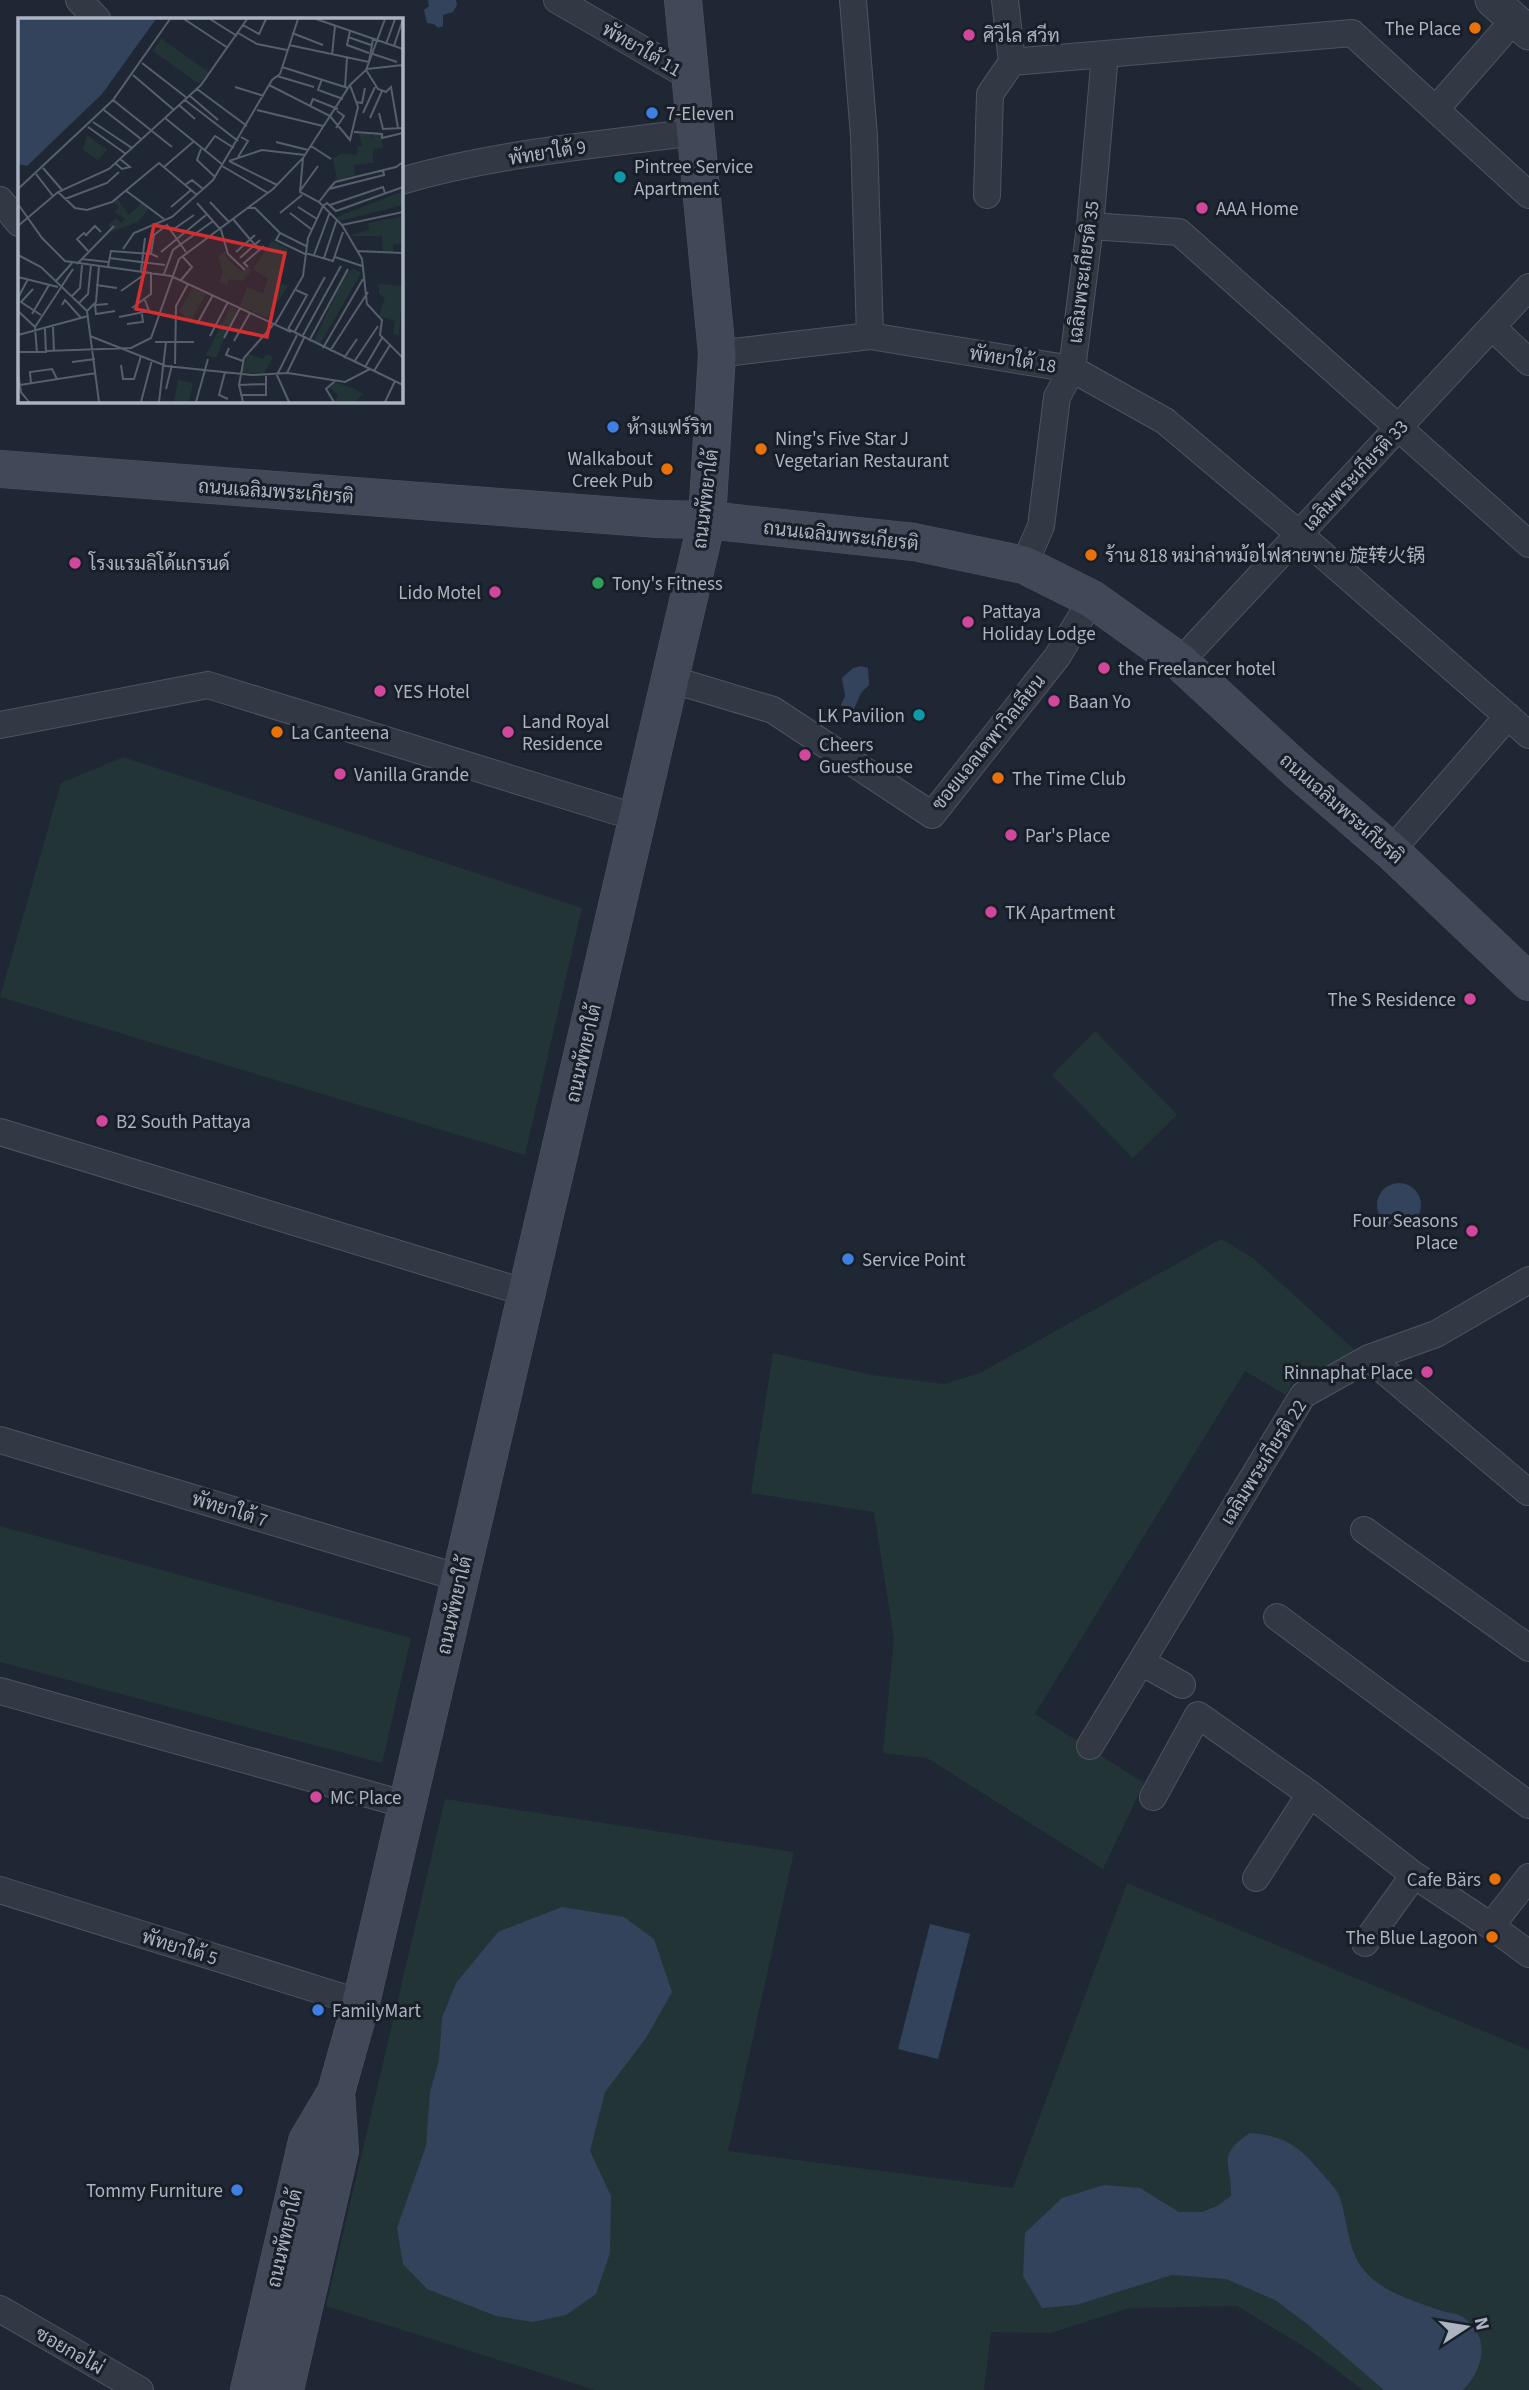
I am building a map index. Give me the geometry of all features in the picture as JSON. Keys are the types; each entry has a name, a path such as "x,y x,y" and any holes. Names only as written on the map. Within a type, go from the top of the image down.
{"main road":[{"name":"ถนนพัทยาใต้","path":"248,2390 307,2141 336,2092 361,2003 707,520 717,354 683,0"},
{"name":"ถนนเฉลิมพระเกียรติ","path":"0,469 658,519 707,520 914,542 1024,565 1093,599 1180,662 1296,769 1391,850 1529,982"},
{"name":"ถนนพัทยาใต้","path":"285,2390 340,2151 336,2092"}],"street":[{"path":"79,0 96,18"},
{"name":"พัทยาใต้ 11","path":"557,0 690,77"},
{"path":"853,0 864,136 870,336"},
{"path":"987,195 990,94 1012,62 1005,0"},
{"path":"1436,109 1511,18"},
{"path":"1012,62 1352,33 1529,195"},
{"name":"เฉลิมพระเกียรติ 35","path":"1024,565 1041,526 1057,397 1072,369 1090,226 1105,54"},
{"name":"พัทยาใต้ 9","path":"402,181 421,174 542,152 695,132"},
{"path":"0,200 18,222"},
{"path":"1090,226 1179,232 1529,544"},
{"name":"เฉลิมพระเกียรติ 33","path":"1180,662 1529,288"},
{"path":"1492,327 1529,362"},
{"name":"พัทยาใต้ 18","path":"717,354 870,336 1072,369 1165,421 1529,735"},
{"name":"ซอยแอลเคพาวิลเลียน","path":"670,679 773,710 932,815 1058,657 1093,599"},
{"path":"0,725 208,685 638,818"},
{"path":"1391,850 1508,716"},
{"path":"0,1132 527,1293"},
{"name":"เฉลิมพระเกียรติ 22","path":"1090,1746 1303,1395 1368,1359 1437,1334 1529,1280"},
{"path":"1368,1359 1528,1492"},
{"name":"พัทยาใต้ 7","path":"0,1440 460,1578"},
{"path":"1364,1530 1529,1648"},
{"path":"1277,1617 1529,1805"},
{"path":"1141,1662 1182,1685"},
{"path":"0,1691 407,1805"},
{"path":"1153,1797 1198,1715 1310,1794 1414,1875 1492,1926 1529,1954"},
{"path":"1256,1878 1310,1794"},
{"path":"1365,1943 1414,1875"},
{"path":"1492,1926 1529,1877"},
{"name":"พัทยาใต้ 5","path":"0,1890 361,2003"},
{"name":"ซอยกอไผ่","path":"0,2309 139,2390"}],"shaded area":[{"path":"123,757 582,908 525,1155 0,997 61,783"},
{"path":"1095,1031 1177,1115 1133,1158 1052,1075"},
{"path":"1221,1239 1253,1258 1358,1353 1292,1382 1286,1395 1245,1371 1035,1714 1144,1783 1103,1869 927,1758 883,1753 894,1639 874,1512 751,1493 773,1353 872,1375 944,1384 980,1373"},
{"path":"0,1526 411,1638 382,1763 0,1662"},
{"path":"445,1799 794,1852 728,2151 1013,2188 1127,1883 1529,2050 1529,2390 1363,2390 1311,2351 1237,2306 1129,2308 1051,2333 991,2332 984,2390 595,2390 326,2306"}],"water":[{"path":"428,0 456,0 457,5 453,12 443,15 443,26 438,28 427,23 424,10 429,6"},
{"path":"853,668 868,668 869,685 861,693 854,709 844,710 841,705 845,696 842,678"},
{"path":"1399,1183 1414,1190 1421,1205 1414,1220 1399,1227 1384,1220 1377,1205 1384,1190"},
{"path":"562,1907 624,1917 654,1939 672,1992 646,2038 605,2092 590,2151 611,2196 610,2253 596,2294 566,2315 533,2322 496,2316 427,2289 403,2264 397,2228 426,2146 430,2092 439,2060 442,2018 456,1983 498,1932"},
{"path":"930,1924 970,1934 938,2059 898,2049"},
{"path":"1250,2133 1274,2137 1293,2145 1334,2187 1340,2198 1354,2252 1370,2277 1400,2295 1463,2317 1472,2325 1481,2343 1480,2363 1463,2390 1384,2390 1275,2300 1226,2279 1172,2275 1076,2305 1042,2308 1023,2276 1025,2233 1062,2198 1104,2185 1140,2188 1179,2212 1202,2212 1231,2196 1229,2154 1239,2141"}],"place":[{"name":"The Place","path":"1475,28"},
{"name":"ศิวิไล สวีท","path":"969,35"},
{"name":"7-Eleven","path":"652,113"},
{"name":"Pintree Service Apartment","path":"620,177"},
{"name":"AAA Home","path":"1202,208"},
{"name":"ห้างแฟร์ริท","path":"613,427"},
{"name":"Ning's Five Star J Vegetarian Restaurant","path":"761,449"},
{"name":"Walkabout Creek Pub","path":"667,469"},
{"name":"ร้าน 818 หม่าล่าหม้อไฟสายพาย 旋转火锅","path":"1091,555"},
{"name":"โรงแรมลิโด้แกรนด์","path":"75,563"},
{"name":"Tony's Fitness","path":"598,583"},
{"name":"Lido Motel","path":"495,592"},
{"name":"Pattaya Holiday Lodge","path":"968,622"},
{"name":"the Freelancer hotel","path":"1104,668"},
{"name":"YES Hotel","path":"380,691"},
{"name":"Baan Yo","path":"1054,701"},
{"name":"LK Pavilion","path":"919,715"},
{"name":"La Canteena","path":"277,732"},
{"name":"Land Royal Residence","path":"508,732"},
{"name":"Cheers Guesthouse","path":"805,755"},
{"name":"Vanilla Grande","path":"340,774"},
{"name":"The Time Club","path":"998,778"},
{"name":"Par's Place","path":"1011,835"},
{"name":"TK Apartment","path":"991,912"},
{"name":"The S Residence","path":"1470,999"},
{"name":"B2 South Pattaya","path":"102,1121"},
{"name":"Four Seasons Place","path":"1472,1231"},
{"name":"Service Point","path":"848,1259"},
{"name":"Rinnaphat Place","path":"1427,1372"},
{"name":"MC Place","path":"316,1797"},
{"name":"Cafe Bärs","path":"1495,1879"},
{"name":"The Blue Lagoon","path":"1492,1937"},
{"name":"FamilyMart","path":"318,2010"},
{"name":"Tommy Furniture","path":"237,2190"}]}
